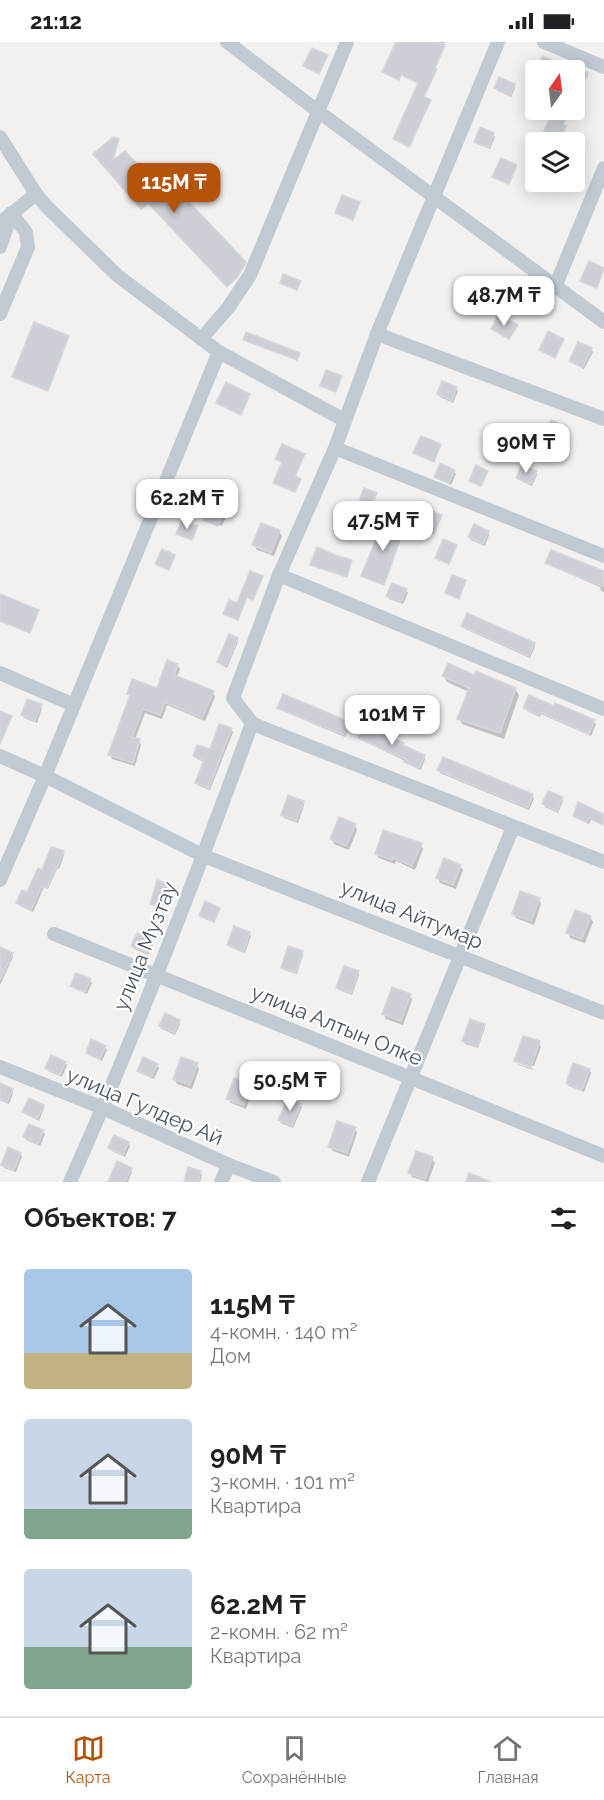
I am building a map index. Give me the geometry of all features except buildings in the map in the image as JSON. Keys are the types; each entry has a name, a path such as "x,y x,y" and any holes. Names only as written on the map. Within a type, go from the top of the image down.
{"street":[{"path":"227,42 604,322"},
{"path":"201,339 228,308 250,274 347,42"},
{"path":"498,42 377,334 335,448 279,575 233,698 252,723 604,862"},
{"path":"544,42 604,67"},
{"path":"0,137 36,194 118,276 219,352 345,420"},
{"path":"555,287 604,168"},
{"path":"0,223 36,194"},
{"path":"0,247 11,213"},
{"path":"0,314 28,247 26,232 11,213"},
{"path":"377,334 604,418"},
{"path":"0,880 219,352"},
{"path":"335,448 604,556"},
{"path":"279,575 604,709"},
{"path":"0,673 74,705"},
{"name":"улица Музтау","path":"70,1182 103,1108 204,856 252,723"},
{"name":"улица Айтумар","path":"0,756 45,776 204,856 604,1013"},
{"path":"368,1182 513,827"},
{"name":"улица Алтын Олке","path":"54,934 604,1156"},
{"name":"улица Гулдер Ай","path":"0,1067 103,1108 229,1165 274,1182"},
{"path":"221,1182 229,1165"}]}
